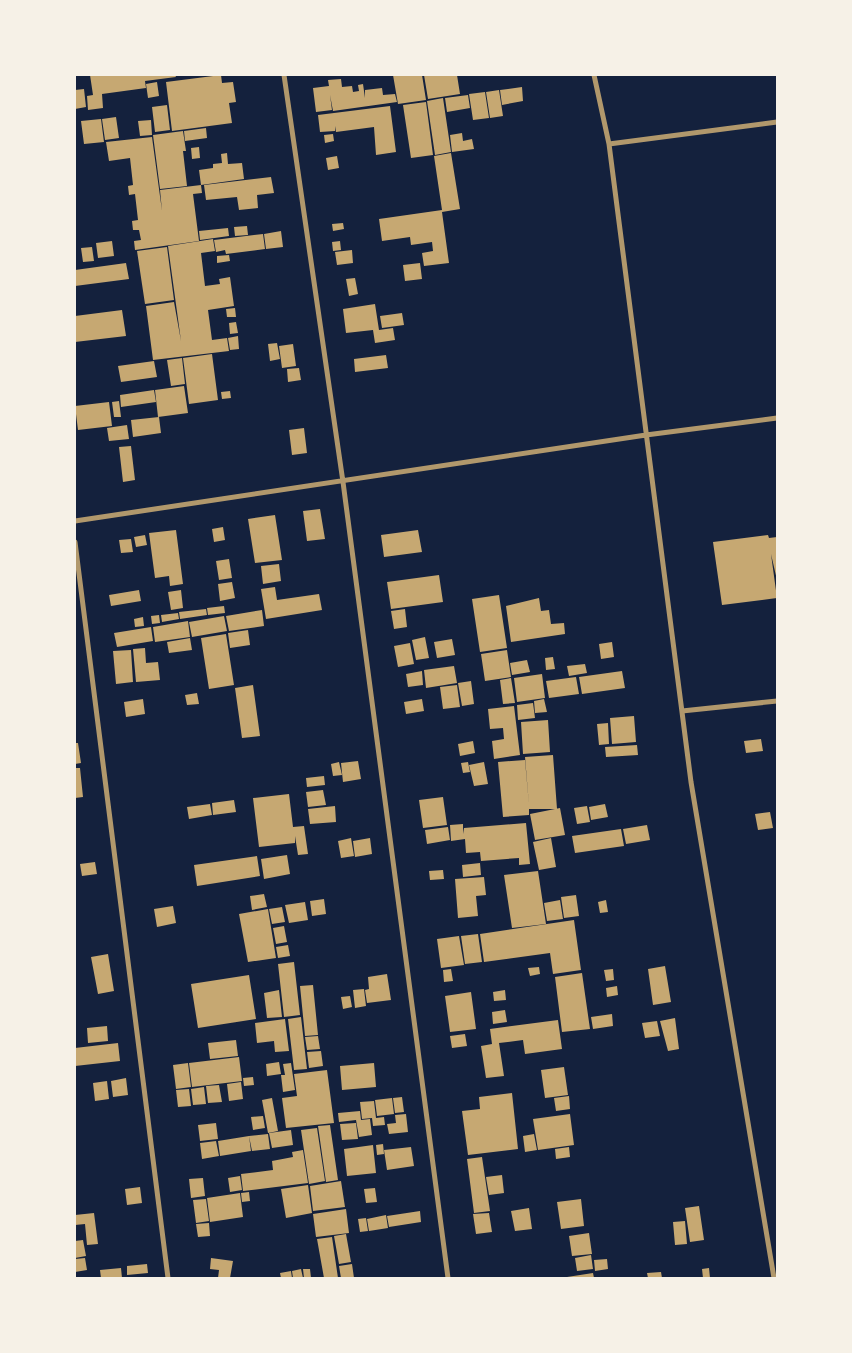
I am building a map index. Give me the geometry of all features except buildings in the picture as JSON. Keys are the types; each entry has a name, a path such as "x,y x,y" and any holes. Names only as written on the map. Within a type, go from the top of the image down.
{"street":[{"path":"284,75 343,482 448,1278"},
{"path":"594,75 609,144 692,782 774,1278"},
{"path":"609,144 777,122"},
{"path":"75,522 646,435 777,418"},
{"path":"75,542 168,1278"},
{"path":"682,711 777,701"}]}
